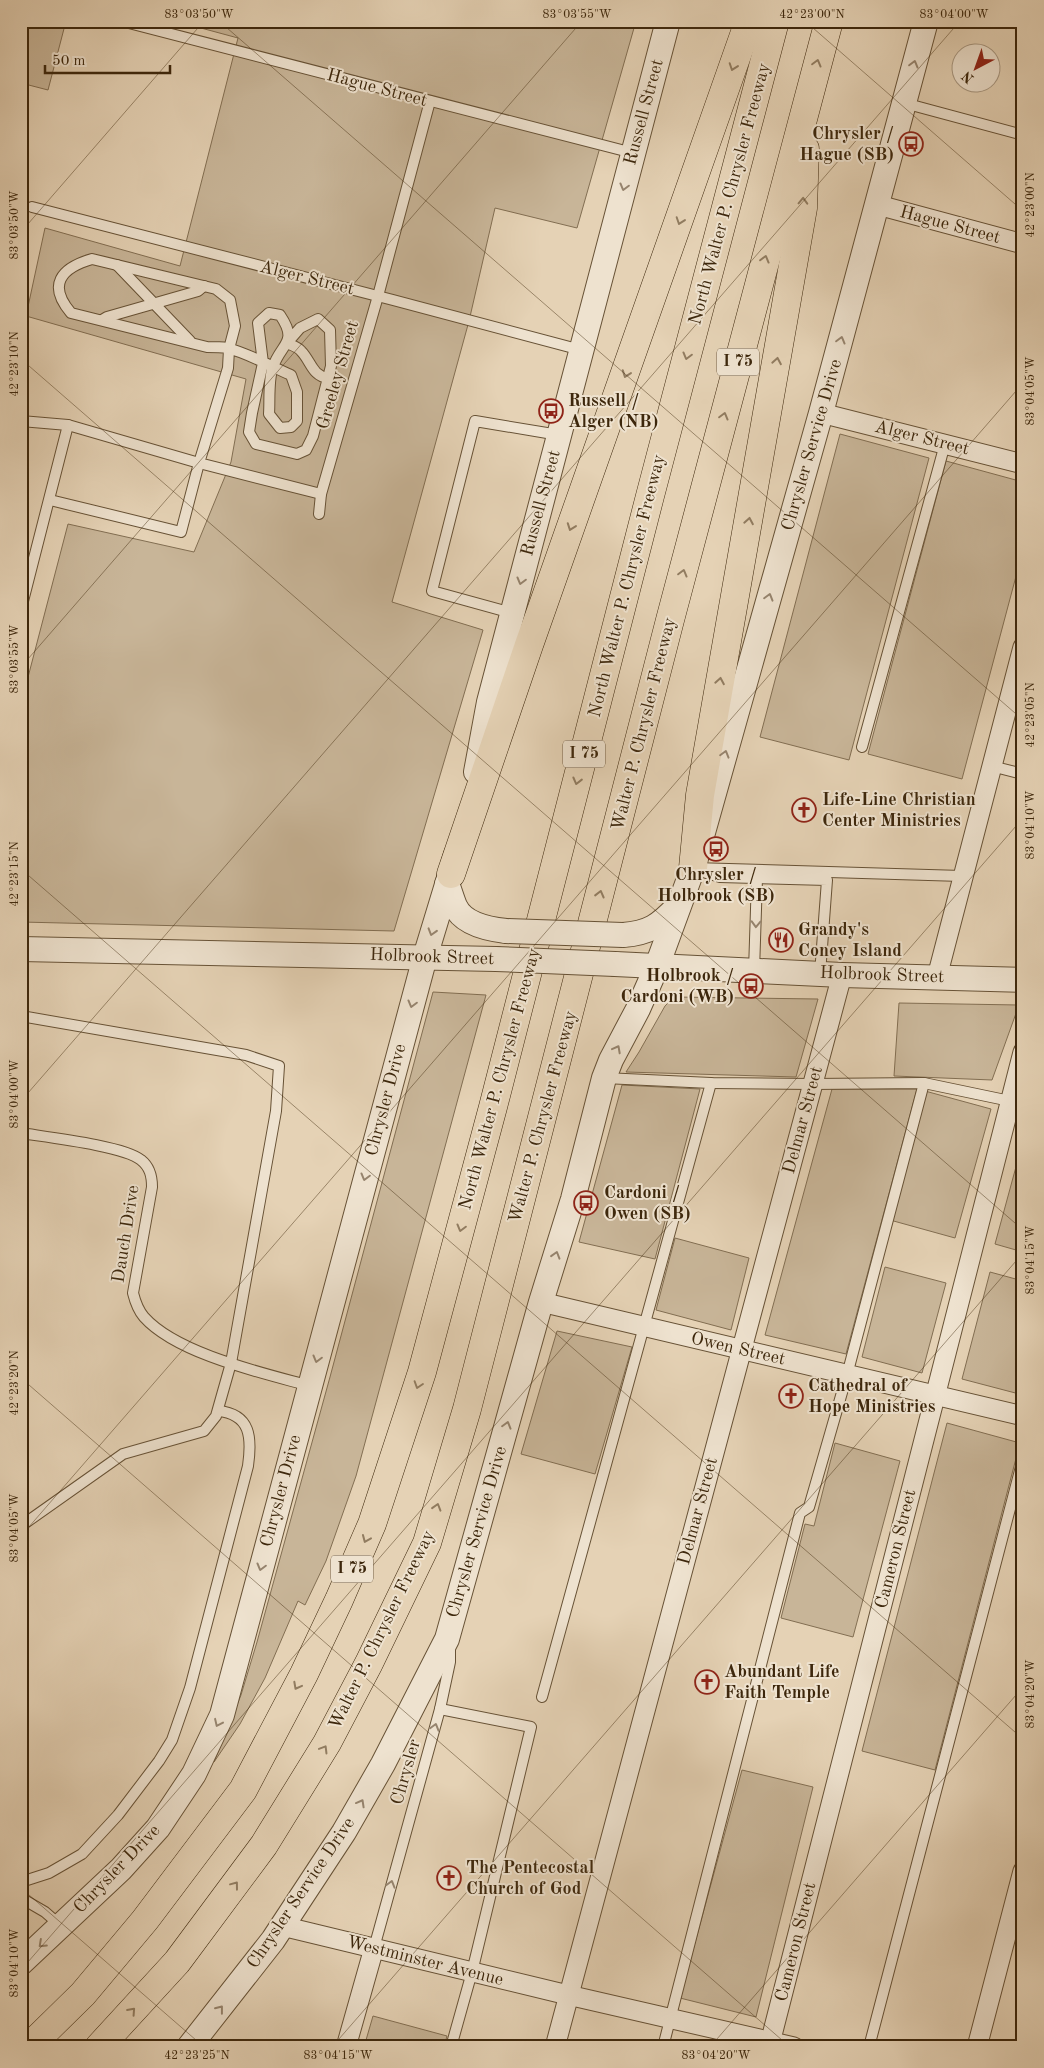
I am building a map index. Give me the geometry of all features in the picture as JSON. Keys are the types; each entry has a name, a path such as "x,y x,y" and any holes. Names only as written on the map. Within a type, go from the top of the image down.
{"highway":[{"path":"449,879 529,645 749,21"},
{"name":"North Walter P. Chrysler Freeway","path":"29,2047 83,1994 102,1972 145,1920 243,1790 304,1674 372,1524 422,1372 494,1107 775,21"},
{"name":"I 75","path":"806,104 828,21"},
{"path":"691,872 700,795 804,208 806,104"},
{"name":"Walter P. Chrysler Freeway","path":"99,2047 177,1962 264,1845 327,1744 369,1663 427,1543 467,1408 806,104"}],"street":[{"name":"Russell Street","path":"425,956 449,879 473,788 489,702 668,21"},
{"name":"Chrysler Service Drive","path":"189,2047 267,1948 344,1832 383,1764 447,1639 541,1302 573,1199 604,1078 657,966 691,872 821,412 926,21"},
{"name":"Hague Street","path":"878,205 1021,238"},
{"name":"Alger Street","path":"821,412 1023,464"},
{"path":"937,977 962,876 1022,654"},
{"path":"449,879 456,908 472,922 485,929 640,934 650,930 669,916 681,902"},
{"name":"Holbrook Street","path":"21,949 425,956 831,975 1023,980"},
{"name":"Chrysler Drive","path":"21,1963 121,1869 158,1828 194,1774 222,1714 425,956"},
{"name":"Delmar Street","path":"555,2047 813,1084 831,975"},
{"name":"Cameron Street","path":"770,2044 935,1395 1015,1092 1023,1052"},
{"name":"Owen Street","path":"541,1302 1023,1416"},
{"path":"977,2047 1023,1871"},
{"name":"Westminster Avenue","path":"282,1926 376,1940 472,1972 670,2018 770,2044 794,2047"},
{"path":"346,2047 376,1940"}],"lane":[{"name":"Hague Street","path":"121,21 633,153"},
{"name":"Greeley Street","path":"319,514 321,494 378,296 430,102"},
{"path":"904,104 1023,135"},
{"name":"Alger Street","path":"32,208 582,350"},
{"path":"50,500 181,532 199,463 228,368 230,349 235,326 230,300 216,289 92,259 74,264 62,276 59,290 62,302 70,313 190,341 207,347 230,349 268,365 291,376 297,392 297,420 291,426 280,428 269,414 268,365 258,323 269,313 280,315 288,327 287,343"},
{"path":"117,265 190,341"},
{"path":"102,320 198,291 204,286"},
{"path":"318,319 330,330 331,366 314,436 306,450 297,454 256,444 250,432 252,413 268,365 300,328 318,319"},
{"path":"287,343 301,350 312,369 321,377 328,378"},
{"path":"21,421 68,425 199,463 321,494"},
{"path":"512,613 432,591 476,421 559,436"},
{"path":"21,609 68,425"},
{"path":"862,747 945,444"},
{"path":"991,766 1023,774"},
{"path":"691,872 962,876"},
{"path":"691,872 720,877 827,880 831,975"},
{"path":"754,971 757,878"},
{"path":"21,1016 246,1055 279,1066 276,1111 231,1363 216,1416 204,1431 123,1454 21,1526"},
{"path":"604,1078 711,1083 924,1083 1015,1092"},
{"path":"542,1697 711,1083"},
{"path":"663,2047 800,1513 809,1507 847,1375 924,1083"},
{"name":"Dauch Drive","path":"21,1133 114,1149 140,1159 148,1167 152,1176 152,1187 133,1293 136,1305 144,1317 169,1336 215,1359 310,1386"},
{"path":"21,1882 49,1873 82,1854 118,1815 159,1761 172,1740 190,1688 248,1466 250,1439 245,1425 237,1415 218,1411"},
{"path":"869,2047 1023,1459"},
{"name":"Chrysler","path":"376,1940 440,1709 450,1662 450,1633 453,1620"},
{"path":"440,1709 530,1727 472,1972 451,2047"},
{"path":"21,1898 44,1912 61,1926"}],"shaded area":[{"path":"21,21 66,21 48,90 21,83"},
{"path":"175,21 636,21 577,228 495,208 469,321 392,602 483,630 394,931 21,922 21,704 68,524 194,552 231,462 246,379 26,316 45,228 180,266 238,38"},
{"path":"840,434 929,458 849,760 760,737"},
{"path":"946,461 1023,482 1023,550 962,779 868,754"},
{"path":"433,992 486,995 356,1476 326,1561 305,1605 298,1601 265,1678 240,1724 214,1762 241,1695 257,1642"},
{"path":"674,997 818,999 796,1077 626,1072 665,1006"},
{"path":"899,1003 1019,1005 992,1080 894,1076"},
{"path":"622,1085 700,1089 655,1259 579,1242"},
{"path":"832,1089 917,1089 846,1354 765,1335"},
{"path":"925,1091 991,1109 955,1238 890,1220"},
{"path":"1023,1141 1023,1252 995,1244"},
{"path":"675,1238 749,1258 731,1330 656,1310"},
{"path":"885,1267 946,1283 922,1373 862,1357"},
{"path":"990,1272 1023,1281 1023,1395 962,1379"},
{"path":"557,1331 632,1347 595,1474 521,1454"},
{"path":"947,1423 1020,1443 935,1770 862,1751"},
{"path":"835,1443 900,1461 853,1637 781,1618 805,1524 814,1526"},
{"path":"742,1770 813,1787 756,2017 680,1998"},
{"path":"373,2016 447,2036 444,2047 364,2047"}],"place":[{"name":"Chrysler / Hague (SB)","path":"911,144"},
{"name":"Russell / Alger (NB)","path":"551,411"},
{"name":"Life-Line Christian Center Ministries","path":"804,810"},
{"name":"Chrysler / Holbrook (SB)","path":"716,849"},
{"name":"Grandy's Coney Island","path":"781,940"},
{"name":"Holbrook / Cardoni (WB)","path":"751,986"},
{"name":"Cardoni / Owen (SB)","path":"586,1203"},
{"name":"Cathedral of Hope Ministries","path":"791,1396"},
{"name":"Abundant Life Faith Temple","path":"707,1682"},
{"name":"The Pentecostal Church of God","path":"449,1878"}]}
